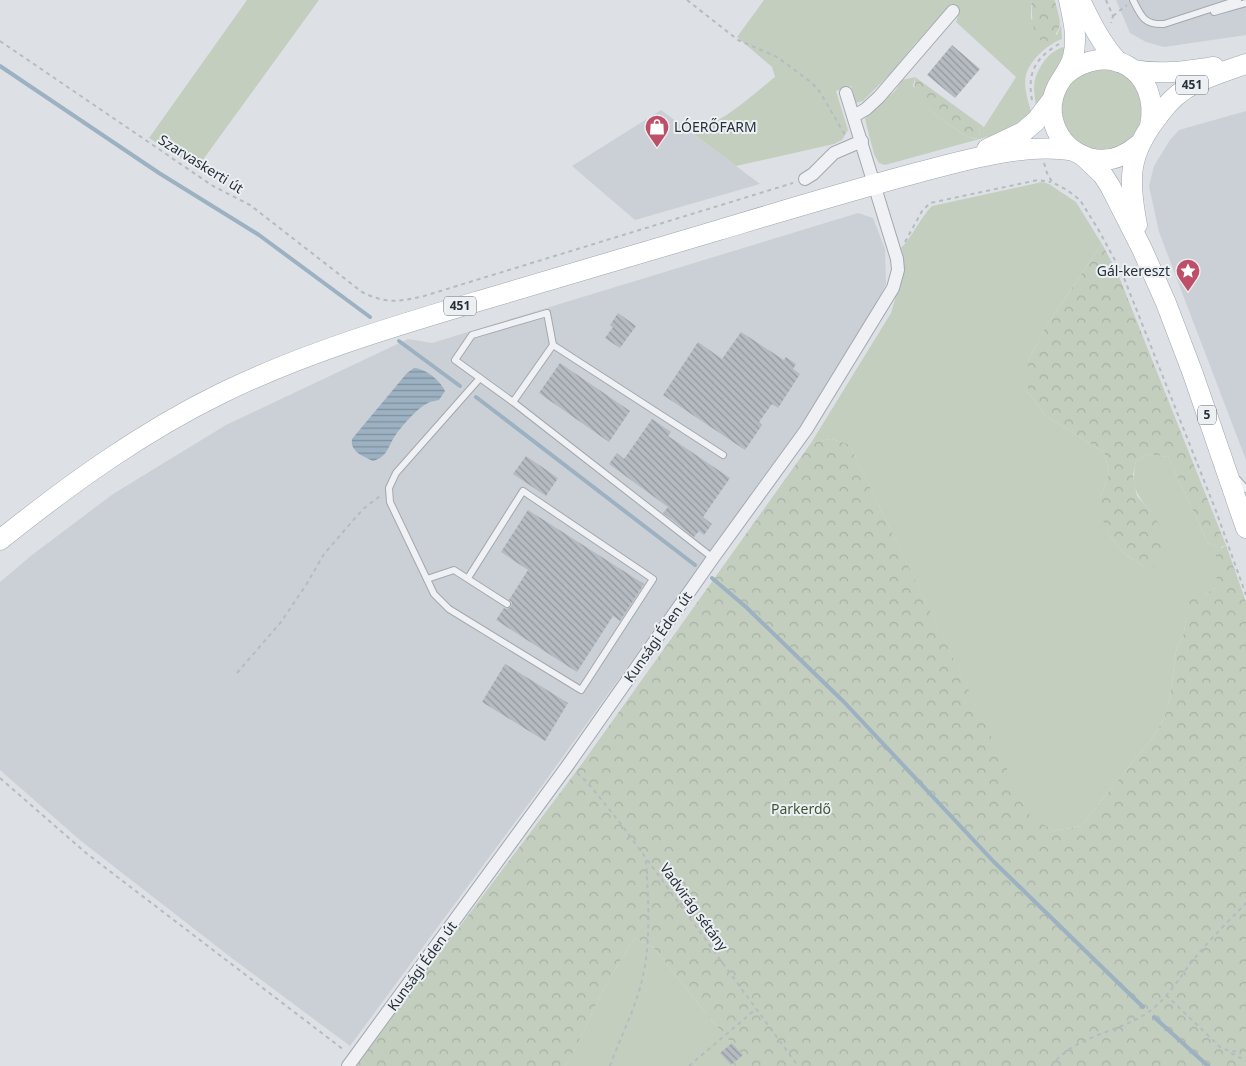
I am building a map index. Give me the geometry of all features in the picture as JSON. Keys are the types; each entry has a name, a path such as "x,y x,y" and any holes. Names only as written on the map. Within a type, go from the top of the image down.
{"main road":[{"name":"5","path":"1069,0 1076,39 1073,59 1052,100 1053,124 1061,139 1103,175 1142,249 1169,312 1245,524"},
{"name":"5","path":"1080,0 1096,33 1126,66 1142,79 1152,101 1150,126 1138,145 1133,161 1131,184 1142,249"},
{"path":"1065,75 1084,63 1095,60 1106,59 1126,66"},
{"name":"451","path":"1126,66 1153,74 1166,74 1246,63"},
{"name":"451","path":"1150,126 1166,105 1180,92 1196,83 1246,63"},
{"name":"451","path":"960,162 1023,132 1036,121 1052,100"},
{"name":"5","path":"1078,154 1098,160 1112,159 1131,151 1138,145"},
{"name":"451","path":"0,540 68,487 140,438 217,396 276,369 344,343 425,317 875,184 960,162 1027,149 1058,148 1078,154"}],"street":[{"path":"854,116 866,109 879,97 953,11"},
{"name":"Kunsági Éden út","path":"352,1062 568,765 713,558 806,430 893,288 898,270 894,249 875,184 856,143 854,116 846,93"},
{"path":"805,179 813,174 834,153 856,143"}],"lane":[{"path":"1164,24 1238,0"},
{"path":"1131,2 1141,17 1154,24 1164,24 1246,3"},
{"path":"513,402 553,345 548,313 472,335 455,360 513,402 713,558"},
{"path":"553,345 722,455"},
{"path":"468,578 523,492 653,579 581,690 449,609 434,594 390,502 389,488 396,474 480,378"},
{"path":"1223,459 1246,489"},
{"path":"427,579 454,570 507,604"}],"path":[{"path":"687,0 738,40 777,58 812,83 856,143"},
{"path":"1096,33 1106,28 1112,22 1113,16 1106,0"},
{"path":"1113,16 1131,2"},
{"path":"1036,121 1030,88 1030,74 1043,56 1051,49 1059,44 1076,39"},
{"name":"Szarvaskerti út","path":"0,42 213,186 250,205 362,292 376,299 390,302 424,296 805,179"},
{"path":"1042,148 1047,173 1052,182"},
{"path":"894,249 904,243 922,212 930,203 1038,180 1052,182 1080,200 1122,273 1216,511 1246,595"},
{"path":"237,673 281,622 324,554 363,509 389,488"},
{"name":"Vadvirág sétány","path":"568,765 588,783 798,1066"},
{"path":"0,778 86,853 324,1036 352,1062"},
{"path":"610,1066 634,1006 644,972 647,915 646,859"},
{"path":"1051,1066 1078,1043 1137,1018 1155,1007 1198,953 1246,902"},
{"path":"1166,995 1220,1046 1246,1061"},
{"path":"689,1066 756,1009"},
{"path":"1228,1052 1240,1052 1246,1048"}],"shaded area":[{"path":"1116,0 1246,0 1246,35 1164,47 1146,42 1130,33"},
{"name":"LÓERŐFARM","path":"661,110 760,184 635,220 572,166"},
{"path":"1246,111 1246,460 1159,232 1149,186 1154,166 1170,140 1179,130"},
{"path":"858,213 873,218 885,249 886,284 859,338 801,426 544,783 350,1046 233,959 81,841 0,770 0,582 32,555 113,494 226,425 408,339 432,343"}],"green space":[{"path":"247,0 319,0 197,168 149,138"},
{"path":"764,0 1031,0 1031,19 1057,35 1061,25 1062,39 1040,53 1028,69 1025,85 1032,115 1005,132 885,165 879,163 874,154 865,119 867,114 895,91 902,80 915,77 913,86 930,111 966,136 976,139 979,137 980,128 984,127 1016,77 956,22 958,16 957,7 951,4 893,71 863,101 856,103 851,86 836,91 848,130 842,140 834,144 736,166 688,130 699,128 722,118 775,77 772,67 737,37"},
{"path":"1031,0 1055,1 1060,24 1057,33 1046,42 1040,40 1035,30 1032,21"},
{"path":"1064,47 1064,55 1037,113 1034,85 1037,74 1049,55"},
{"path":"1078,67 1132,71 1150,116 1121,155 1069,146 1055,96"},
{"path":"915,77 984,127 980,128 979,137 977,139 966,136 930,111 914,93"},
{"path":"1042,182 1049,184 1076,202 1102,244 1046,326 1028,361 1028,392 1046,416 1104,452 1109,473 1100,498 1109,535 1125,554 1145,567 1151,511 1138,494 1134,477 1136,461 1149,454 1168,457 1208,543 1215,546 1220,541 1221,533 1226,545 1221,547 1217,587 1205,594 1186,600 1186,620 1183,636 1176,651 1170,697 1164,719 1153,737 1081,826 1053,831 1029,815 849,444 831,439 811,443 891,313 898,289 899,250 927,211 932,206"},
{"path":"1102,244 1118,274 1221,533 1220,542 1215,546 1208,543 1168,457 1149,454 1136,461 1133,475 1137,496 1151,511 1162,529 1164,542 1157,564 1153,567 1145,567 1125,554 1109,535 1101,516 1100,498 1109,473 1104,452 1046,416 1028,392 1028,361 1046,326"},
{"name":"Parkerdő","path":"831,439 849,444 1029,814 1053,831 1081,826 1153,737 1164,719 1170,697 1176,651 1183,636 1186,620 1186,600 1193,592 1205,594 1217,587 1216,552 1226,545 1246,602 1246,1066 731,1066 742,1055 653,947 635,938 607,984 565,1066 355,1066 581,765 811,443"},
{"path":"635,938 653,947 713,1022 743,1055 731,1066 565,1066 607,984"}],"water":[{"path":"414,368 423,370 432,376 445,391 439,400 423,406 409,419 393,439 386,453 381,457 373,461 361,455 353,447 352,439 407,373"}],"building":[{"path":"952,45 980,69 955,98 927,75"},
{"path":"618,313 636,326 620,348 605,338 613,327 610,325"},
{"path":"741,332 784,360 786,357 796,364 793,369 800,374 778,408 772,404 759,422 762,425 745,450 663,395 698,342 722,359"},
{"path":"560,363 630,411 609,442 539,393"},
{"path":"652,419 671,432 668,436 730,478 703,517 712,524 704,535 699,531 694,537 663,513 668,507 609,464 617,453 624,459"},
{"path":"526,456 558,478 546,496 513,474"},
{"path":"528,510 644,584 620,621 613,616 577,672 496,620 504,608 511,607 512,602 509,600 528,570 501,552"},
{"path":"505,664 568,703 545,741 482,702"},
{"path":"732,1043 743,1055 731,1065 720,1053"}],"waterway":[{"path":"0,66 159,173 259,235 370,317"},
{"path":"399,341 460,386"},
{"path":"476,397 695,565"},
{"path":"712,578 746,607 844,702 994,862 1143,1007"},
{"path":"1154,1017 1208,1066"}],"place":[{"name":"LÓERŐFARM","path":"657,148"},
{"name":"Gál-kereszt","path":"1188,292"}]}
